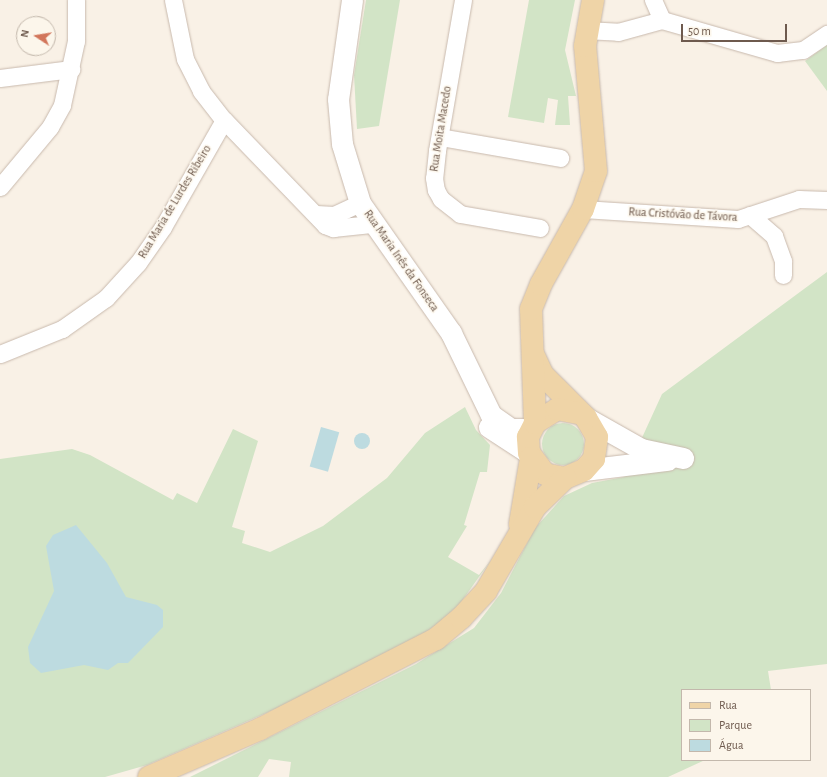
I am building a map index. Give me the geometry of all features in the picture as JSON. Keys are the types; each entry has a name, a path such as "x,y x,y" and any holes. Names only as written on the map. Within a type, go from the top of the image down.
{"main road":[{"path":"518,533 533,426 533,353 531,320 535,296 584,209 596,171 586,30 593,0"},
{"path":"149,777 260,730 436,639 461,618 486,591 518,533 536,507 594,459 597,444 595,430 584,416 552,387 538,368 533,353"},
{"path":"533,426 557,409 584,416"},
{"path":"530,456 545,474 575,474"}],"street":[{"path":"0,187 50,127 62,105 71,69 76,0"},
{"path":"173,0 185,59 201,91 224,120 316,214 325,226 333,228 371,224"},
{"name":"Rua Maria Inês da Fonseca","path":"352,0 338,98 342,144 360,203 371,224 451,333 480,396 489,427 530,456"},
{"name":"Rua Moita Macedo","path":"463,0 434,178 441,199 460,214 540,228"},
{"path":"653,0 662,20"},
{"path":"586,30 618,32 662,20 777,53 803,50 827,34"},
{"path":"0,78 71,69"},
{"name":"Rua Maria de Lurdes Ribeiro","path":"0,354 62,328 106,298 138,263 163,227 224,120"},
{"path":"440,137 560,158"},
{"name":"Rua Cristóvão de Távora","path":"584,209 738,219 799,199 827,200"},
{"path":"316,214 334,215 360,203"},
{"path":"750,215 774,236 783,262 783,275"},
{"name":"Rua Maria Inês da Fonseca","path":"480,396 501,424 511,429 533,426"},
{"path":"575,474 683,458 641,449 584,416"}],"green space":[{"path":"366,0 400,0 379,126 357,129 354,75"},
{"path":"529,0 575,0 565,50 576,96 568,96 570,125 555,125 558,100 548,98 544,123 508,117"},
{"path":"827,45 827,91 805,61"},
{"path":"827,272 827,664 768,671 771,689 681,689 681,761 703,761 668,777 289,777 291,762 269,759 258,777 190,777 416,664 474,628 501,593 535,528 564,496 592,483 624,477 662,394"},
{"path":"465,407 476,430 490,445 487,472 480,472 464,525 467,526 448,557 479,575 491,560 459,605 436,625 413,641 289,703 147,765 105,777 0,777 0,459 72,449 90,455 173,500 177,493 197,503 233,429 258,441 232,527 245,531 242,543 270,552 323,526 387,478 425,433"},
{"path":"559,423 567,423 575,426 581,432 584,444 581,456 575,462 567,465 559,465 551,462 545,456 542,448 542,440 545,432 551,426"}],"water":[{"path":"321,427 339,432 328,472 310,466"},
{"path":"362,433 369,438 370,441 365,448 362,449 355,444 354,441 359,434"},
{"path":"76,525 107,563 126,597 157,605 163,610 163,627 128,663 118,663 108,670 84,665 41,673 30,663 28,647 54,591 46,546 53,535"}]}
